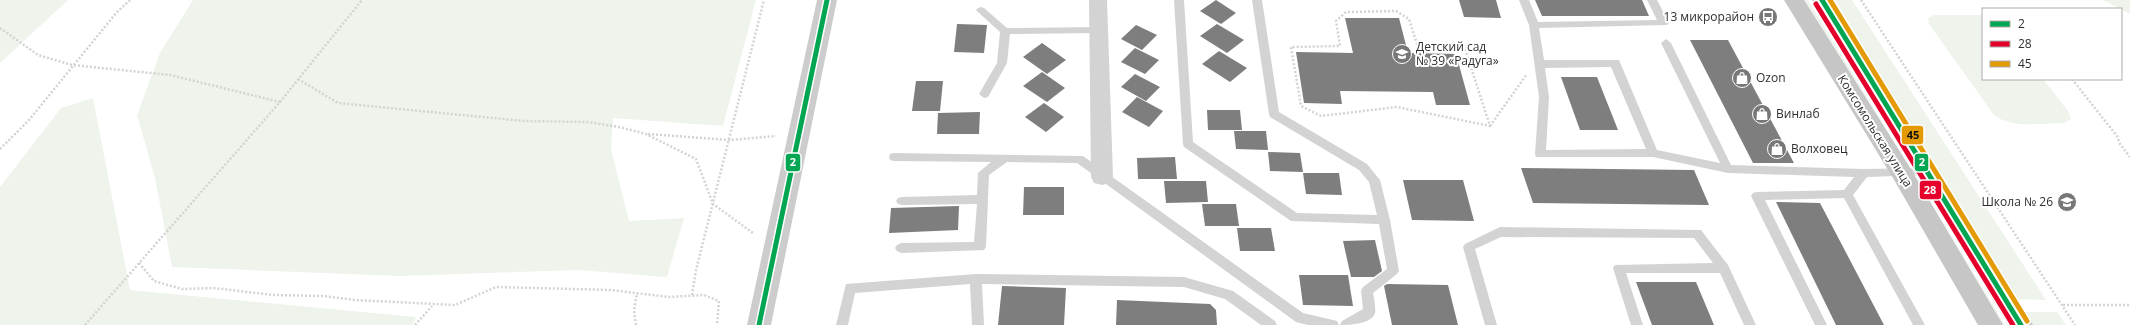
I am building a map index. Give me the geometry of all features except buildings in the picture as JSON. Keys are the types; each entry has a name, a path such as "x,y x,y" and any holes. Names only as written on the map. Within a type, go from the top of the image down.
{"main road":[{"path":"759,325 827,0"},
{"name":"Комсомольская улица","path":"1794,0 1901,172 1991,325"},
{"name":"Комсомольская улица","path":"1822,0 2020,325"}],"street":[{"path":"1098,0 1102,177"}],"lane":[{"path":"1179,0 1188,144 1295,218 1384,220"},
{"path":"1257,0 1274,114 1362,167 1374,180 1384,220 1393,272 1367,291 1369,312 1346,325"},
{"path":"1524,0 1534,25 1544,97 1540,154 1653,153 1728,169 1864,173 1926,171"},
{"path":"1534,25 1664,23 1652,0"},
{"path":"981,10 1005,31 1099,30"},
{"path":"984,94 1002,63 1005,31"},
{"path":"1666,42 1728,169"},
{"path":"1540,60 1615,63 1653,153"},
{"path":"894,157 1079,159 1300,318 1334,325"},
{"path":"901,248 980,247 984,173 1005,158"},
{"path":"1848,194 1864,173"},
{"path":"1820,325 1757,196 1848,194"},
{"path":"1848,194 1919,325"},
{"path":"902,201 982,199"},
{"path":"1491,325 1469,247 1500,232 1697,233 1724,268 1750,325"},
{"path":"1638,325 1619,268 1724,268"},
{"path":"976,279 978,325"},
{"path":"842,325 850,288 976,279 1184,282 1230,295 1271,325"}],"path":[{"path":"0,149 29,120 75,66 117,12 130,0"},
{"path":"85,325 280,102 362,0"},
{"path":"692,294 696,270 730,140 764,0"},
{"path":"1861,0 2075,325"},
{"path":"1396,11 1409,18 1417,44 1464,46 1490,126 1397,107 1321,116 1301,106 1291,47 1340,46 1336,21 1346,12 1396,11"},
{"path":"0,28 38,55 75,66 170,74 280,102"},
{"path":"1490,126 1540,60"},
{"path":"298,79 338,103 524,121 588,122 646,134 730,140 776,136"},
{"path":"2073,80 2117,136 2120,144 2130,157"},
{"path":"646,134 696,159 713,204 753,234"},
{"path":"139,263 154,281 182,289 214,288 273,295 323,296 433,305 455,305 496,286 611,290 668,297 704,294 719,301 717,325"},
{"path":"636,325 634,310 637,293"},
{"path":"415,325 433,305"},
{"path":"2062,305 2130,305"}],"shaded area":[{"path":"0,0 68,0 0,63"},
{"path":"193,0 756,0 723,126 613,118 611,149 629,221 684,218 667,277 579,270 399,276 172,267 155,178 137,115 160,53"},
{"path":"1802,0 1808,0 2005,325 1999,325"},
{"path":"1835,0 1852,0 2046,300 2013,299 1887,90 1859,39"},
{"path":"2103,0 2130,0 2130,13 2122,10 2122,8 2118,8"},
{"path":"1934,15 1982,15 1982,80 2044,80 2068,111 2071,119 2064,123 2018,124 2001,119 1994,115 1929,24 1928,18"},
{"path":"93,98 130,290 416,317 413,325 0,325 0,187 61,108"},
{"path":"2023,312 2057,312 2066,325 2031,325"}],"transit line":[{"name":"2","path":"759,325 827,0"},
{"name":"2","path":"1822,0 2021,325"},
{"name":"45","path":"1830,0 2027,321"},
{"name":"28","path":"1816,4 2013,325"}],"place":[{"name":"13 микрорайон","path":"1768,17"},
{"name":"Детский сад № 39 «Радуга»","path":"1402,54"},
{"name":"Ozon","path":"1742,78"},
{"name":"Винлаб","path":"1762,114"},
{"name":"Волховец","path":"1777,149"},
{"name":"Школа № 26","path":"2067,202"}]}
